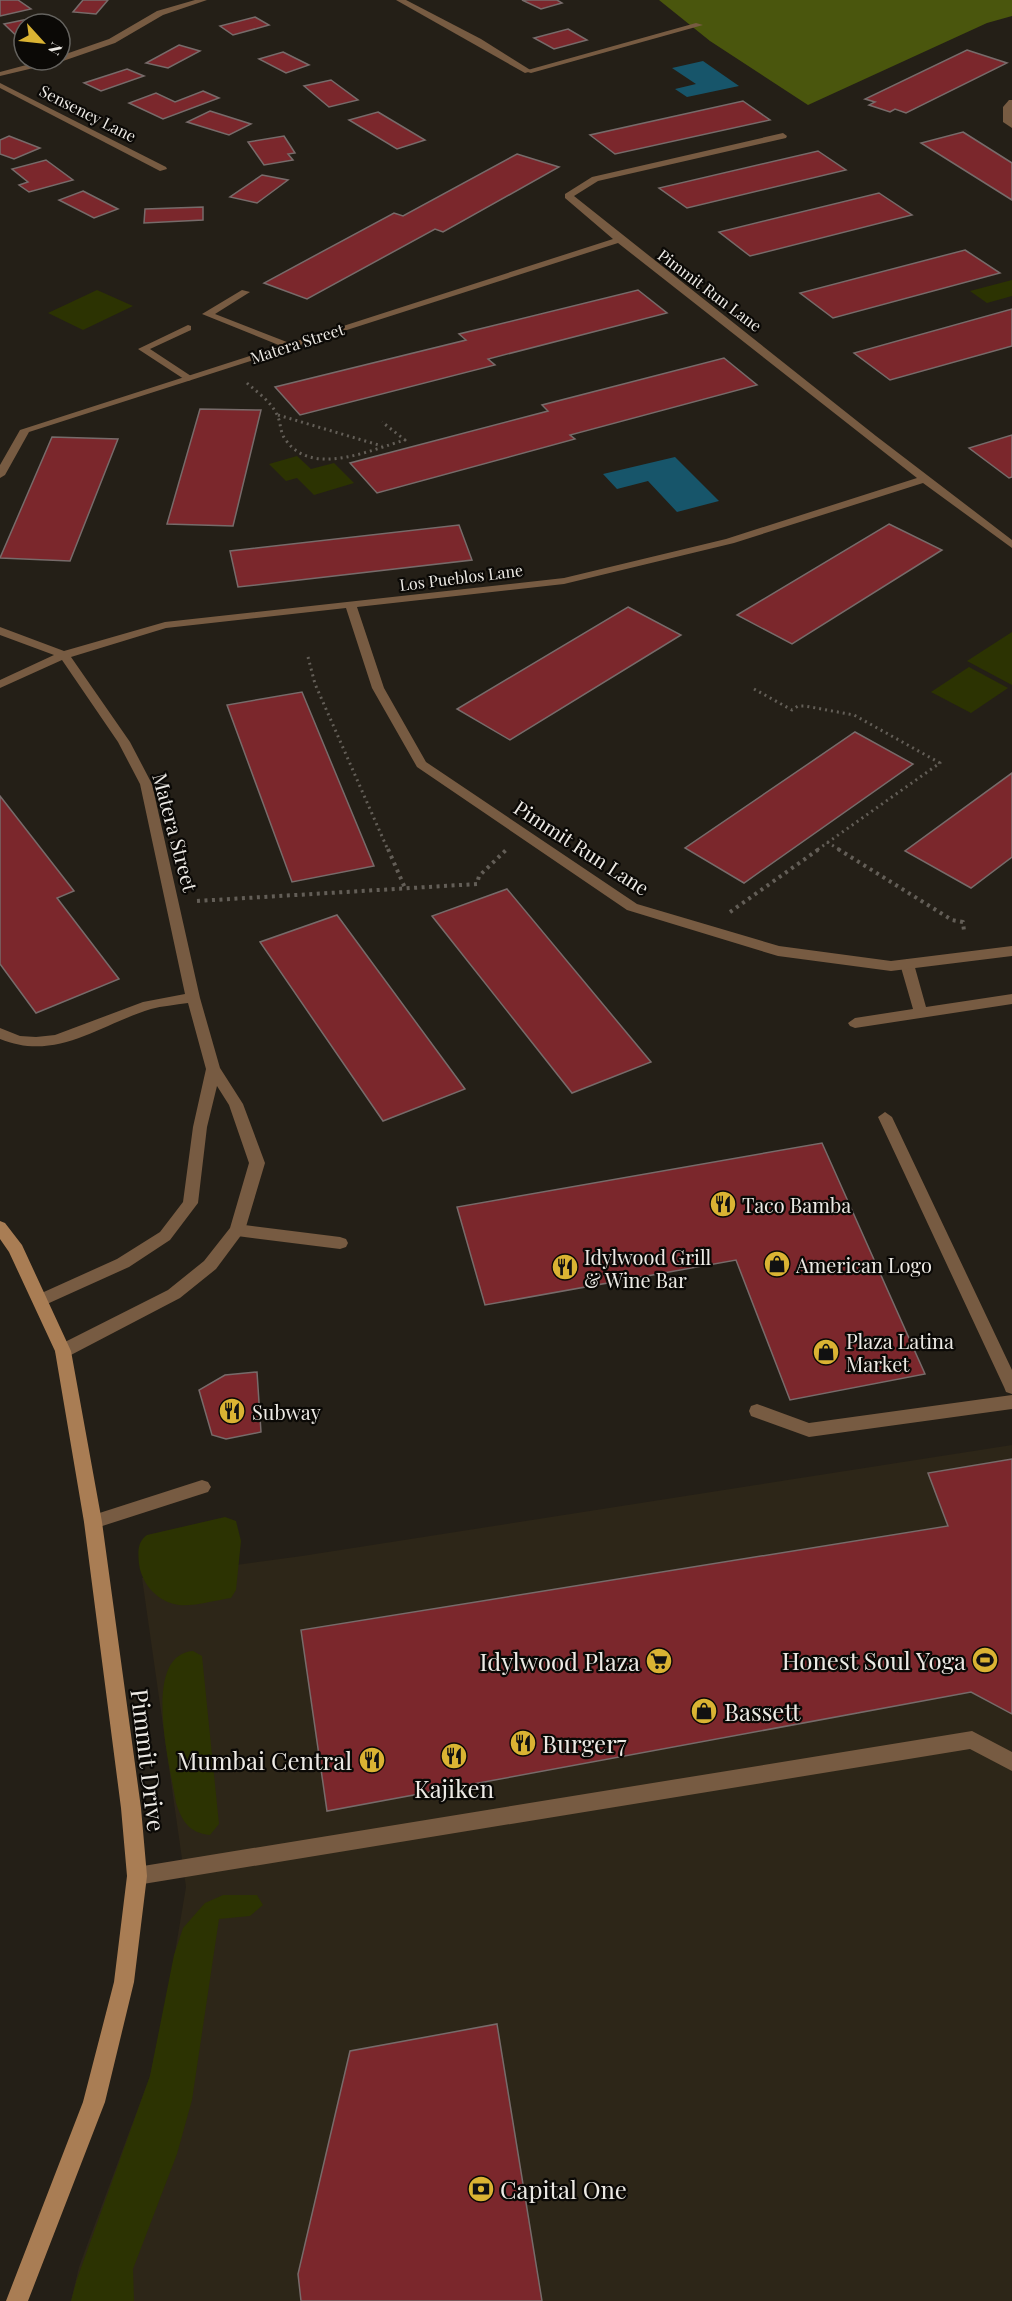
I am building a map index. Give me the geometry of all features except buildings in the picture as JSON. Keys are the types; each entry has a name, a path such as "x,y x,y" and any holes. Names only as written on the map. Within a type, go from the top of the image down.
{"street":[{"path":"72,55 112,41 160,13 203,0"},
{"path":"400,0 478,41 528,71 699,25"},
{"name":"Senseney Lane","path":"0,85 163,169"},
{"path":"1012,102 1007,106 1007,122 1012,125"},
{"name":"Pimmit Run Lane","path":"783,136 595,179 568,195 618,240 733,327 923,480 1012,545"},
{"name":"Matera Street","path":"0,476 25,430 618,240"},
{"path":"245,292 207,314 289,346"},
{"path":"187,378 143,349 188,328"},
{"name":"Los Pueblos Lane","path":"0,684 64,655 165,625 564,581 730,541 923,480"},
{"name":"Pimmit Run Lane","path":"351,606 378,688 422,764 632,907 778,951 891,966 1012,951"},
{"path":"0,631 64,655"},
{"name":"Matera Street","path":"63,1351 174,1294 210,1265 237,1230 257,1163 236,1104 213,1069 193,998 146,784 124,742 64,655"},
{"path":"907,964 921,1013"},
{"path":"0,1033 14,1041 50,1043 149,1004 193,998"},
{"path":"855,1023 1012,999"},
{"name":"Matera Street","path":"41,1300 123,1263 165,1236 190,1203 200,1127 213,1069"},
{"path":"885,1117 1012,1387"},
{"name":"Pimmit Drive","path":"0,1227 16,1249 63,1351 93,1522 131,1808 137,1876 124,1982 94,2102 17,2301"},
{"path":"237,1230 340,1243"},
{"path":"757,1411 809,1430 1012,1402"},
{"path":"93,1522 202,1487"},
{"path":"137,1876 972,1740 1012,1762"}],"path":[{"path":"226,366 249,384 278,415 382,446"},
{"path":"278,415 281,433 287,442 321,461 405,440 382,422"},
{"path":"308,657 315,684 405,888"},
{"path":"711,931 718,920 940,762 854,715 805,706 798,706 792,710 754,689"},
{"path":"173,902 477,884 479,876 489,864 526,835"},
{"path":"827,842 952,920 963,922 968,957"}],"shaded area":[{"name":"Idylwood Plaza","path":"1012,1445 1012,1459 928,1473 948,1526 302,1630 327,1811 971,1692 1012,1714 1012,2301 542,2301 298,2274 301,2301 71,2301 79,2267 150,2076 171,1976 186,1887 142,1578 302,1556"}],"green space":[{"path":"659,0 1012,0 1012,16 987,23 808,105 710,41"},
{"path":"1012,280 1012,296 987,303 970,291"},
{"path":"97,290 133,306 83,330 48,313"},
{"path":"297,456 311,469 334,463 354,483 314,495 297,478 286,481 269,464"},
{"path":"1012,632 1012,685 967,661"},
{"path":"969,667 1008,688 971,713 931,692"},
{"path":"225,1517 236,1521 241,1541 236,1590 231,1598 179,1605 164,1600 152,1591 144,1579 139,1564 141,1541 147,1535"},
{"path":"193,1651 202,1656 219,1824 210,1835 197,1832 187,1825 178,1809 165,1741 163,1692 167,1672 177,1657"},
{"path":"223,1895 257,1895 263,1905 250,1916 219,1919 192,2100 177,2154 133,2269 134,2301 71,2301 150,2076 174,1955 183,1928 205,1903"}],"water":[{"path":"703,61 739,86 687,97 675,89 696,84 672,68"},
{"path":"675,457 719,501 677,512 648,481 617,489 603,474"}],"place":[{"name":"Taco Bamba","path":"723,1204"},
{"name":"American Logo","path":"777,1264"},
{"name":"Idylwood Grill & Wine Bar","path":"565,1267"},
{"name":"Plaza Latina Market","path":"826,1352"},
{"name":"Subway","path":"232,1411"},
{"name":"Honest Soul Yoga","path":"985,1660"},
{"name":"Idylwood Plaza","path":"659,1661"},
{"name":"Bassett","path":"704,1711"},
{"name":"Burger7","path":"523,1743"},
{"name":"Kajiken","path":"454,1756"},
{"name":"Mumbai Central","path":"372,1760"},
{"name":"Capital One","path":"481,2189"}]}
